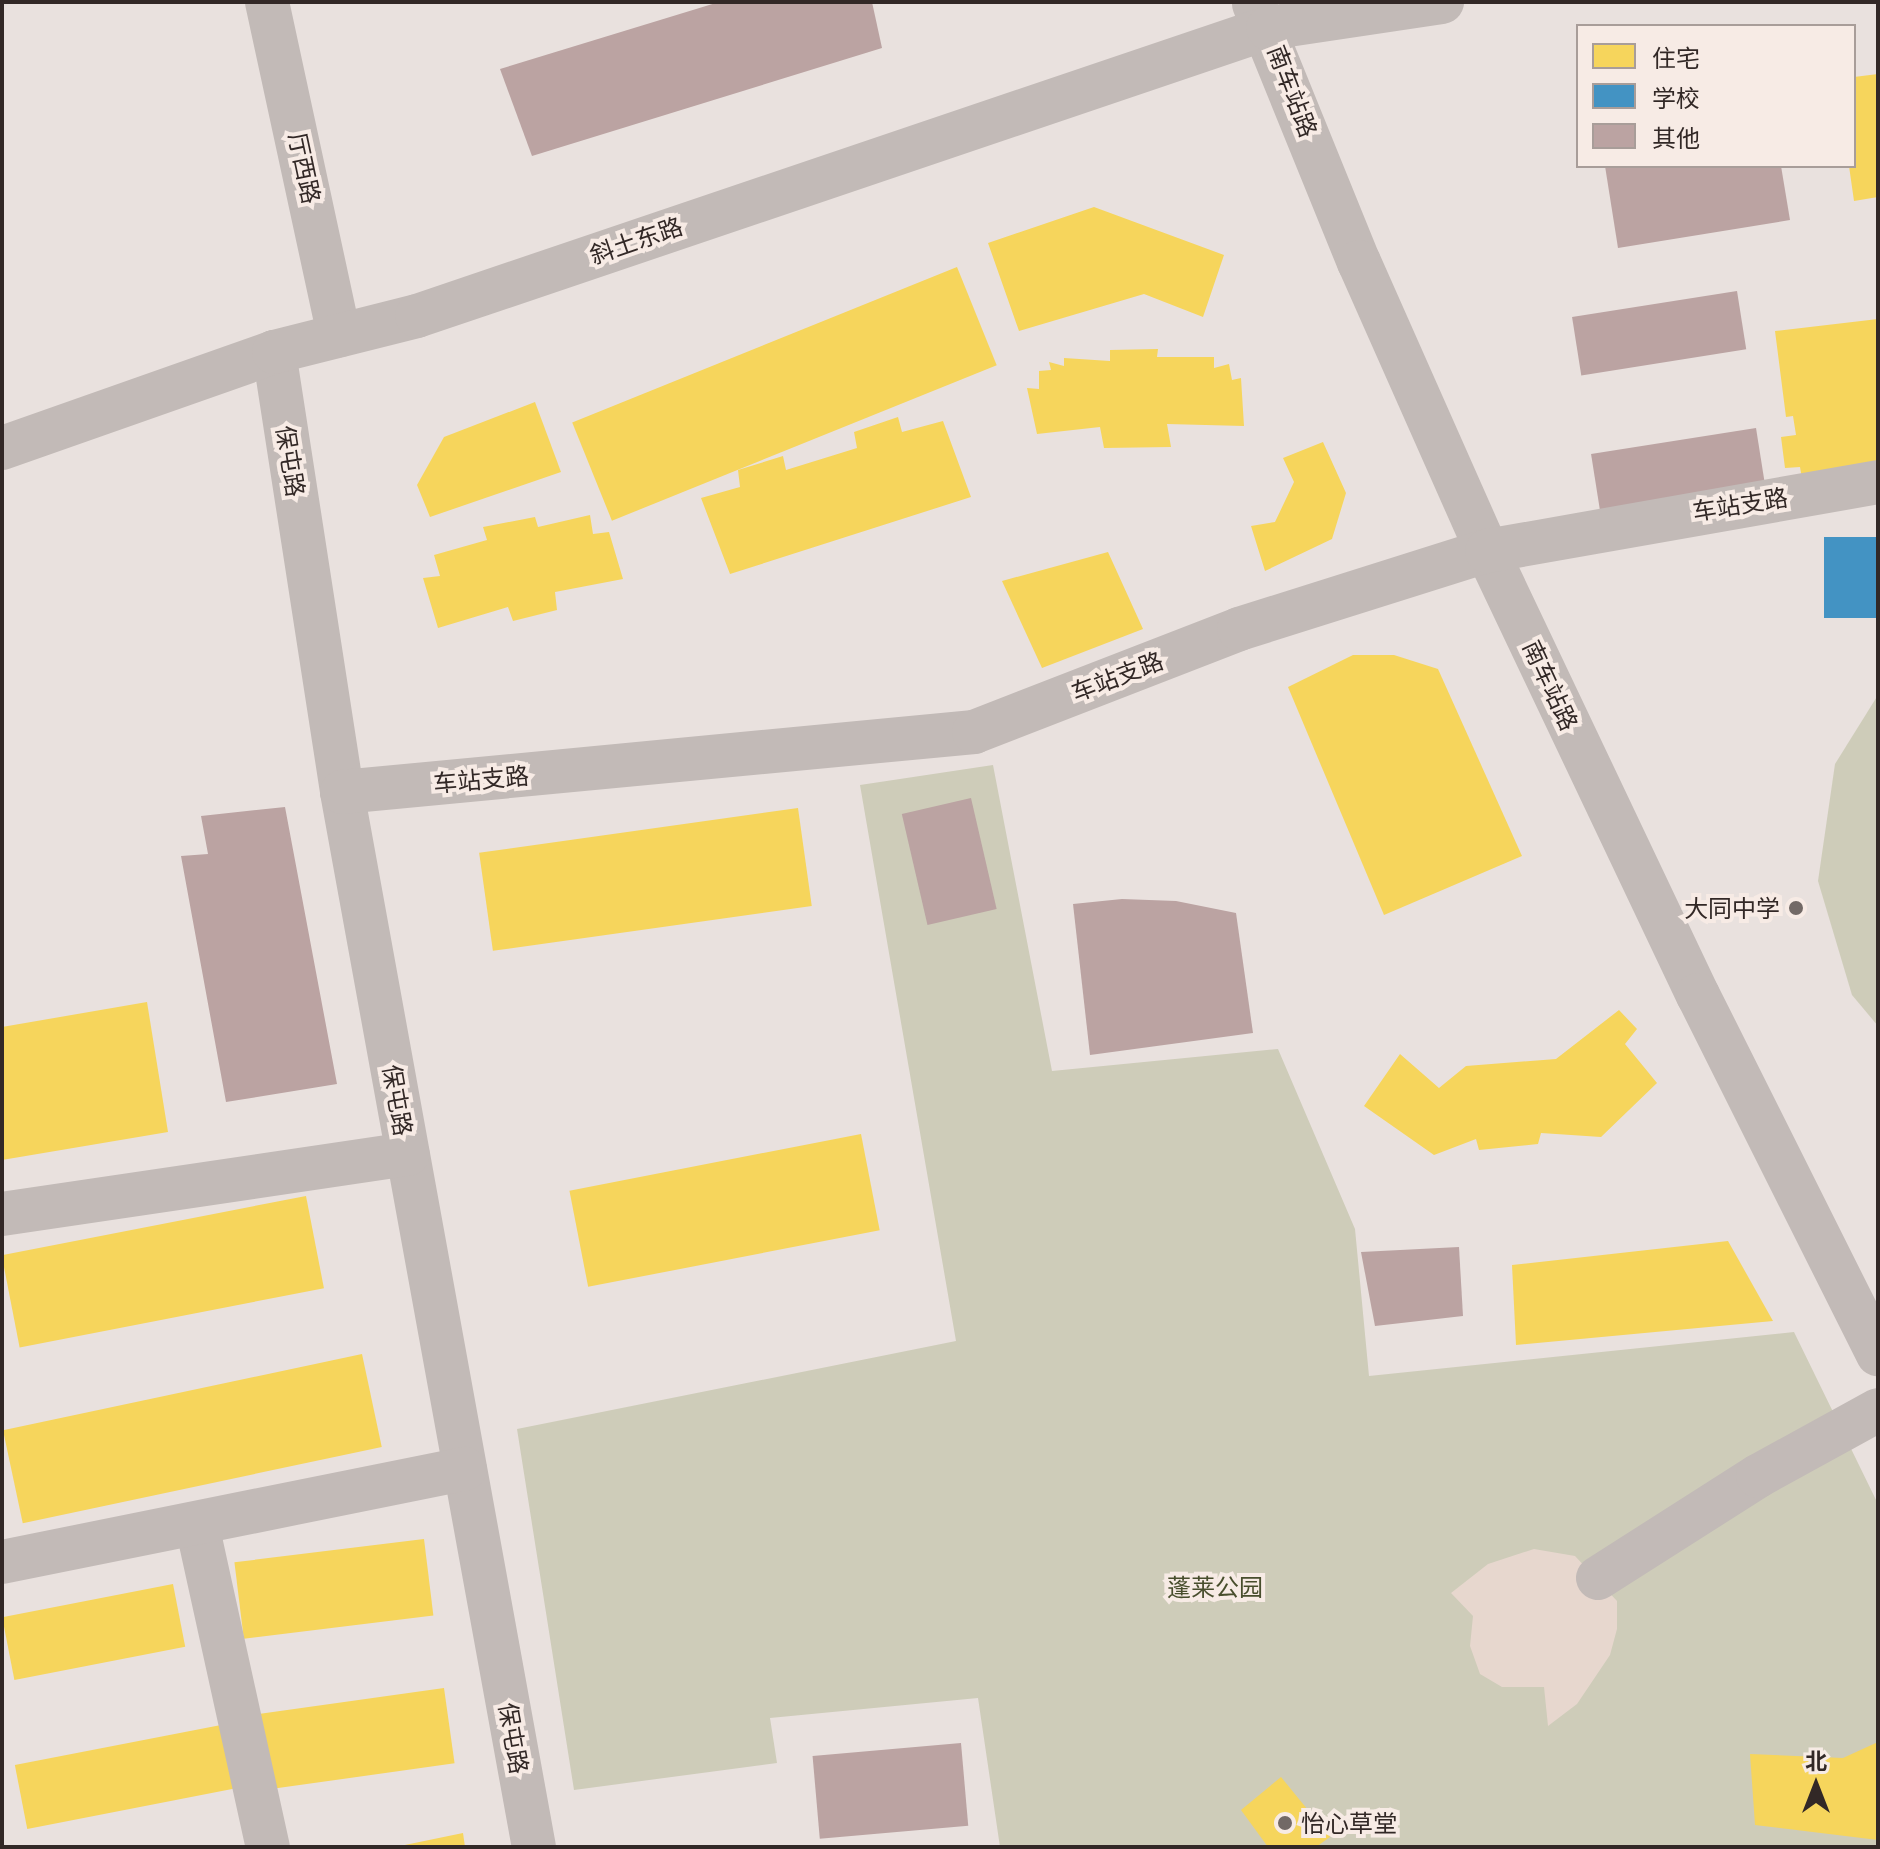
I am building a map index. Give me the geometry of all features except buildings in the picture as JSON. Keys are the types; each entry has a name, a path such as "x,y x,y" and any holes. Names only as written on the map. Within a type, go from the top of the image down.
{"street":[{"name":"厅西路","path":"267,2 339,335"},
{"name":"斜土东路","path":"2,448 274,352 417,316 1261,15 1442,2"},
{"name":"南车站路","path":"1261,15 1359,262 1487,551 1698,995 1878,1355"},
{"name":"保屯路","path":"274,352 342,792 534,1847"},
{"name":"车站支路","path":"342,792 974,732 1239,629 1487,551 1878,482"},
{"path":"2,1214 408,1154"},
{"path":"1598,1578 1758,1476 1878,1410"},
{"path":"2,1562 465,1469"},
{"path":"197,1525 268,1847"}],"green space":[{"path":"1878,695 1878,1026 1852,995 1818,881 1835,764"},
{"name":"蓬莱公园","path":"993,765 1052,1071 1278,1049 1355,1229 1369,1376 1794,1332 1878,1504 1878,1847 1000,1847 978,1698 770,1718 777,1763 574,1790 517,1429 956,1341 860,785"}],"shaded area":[{"path":"1534,1549 1575,1556 1617,1601 1617,1629 1610,1655 1577,1704 1548,1726 1544,1687 1502,1687 1480,1674 1470,1646 1473,1616 1451,1593 1488,1564"}],"place":[{"name":"大同中学","path":"1796,908"},
{"name":"怡心草堂","path":"1285,1823"}]}
